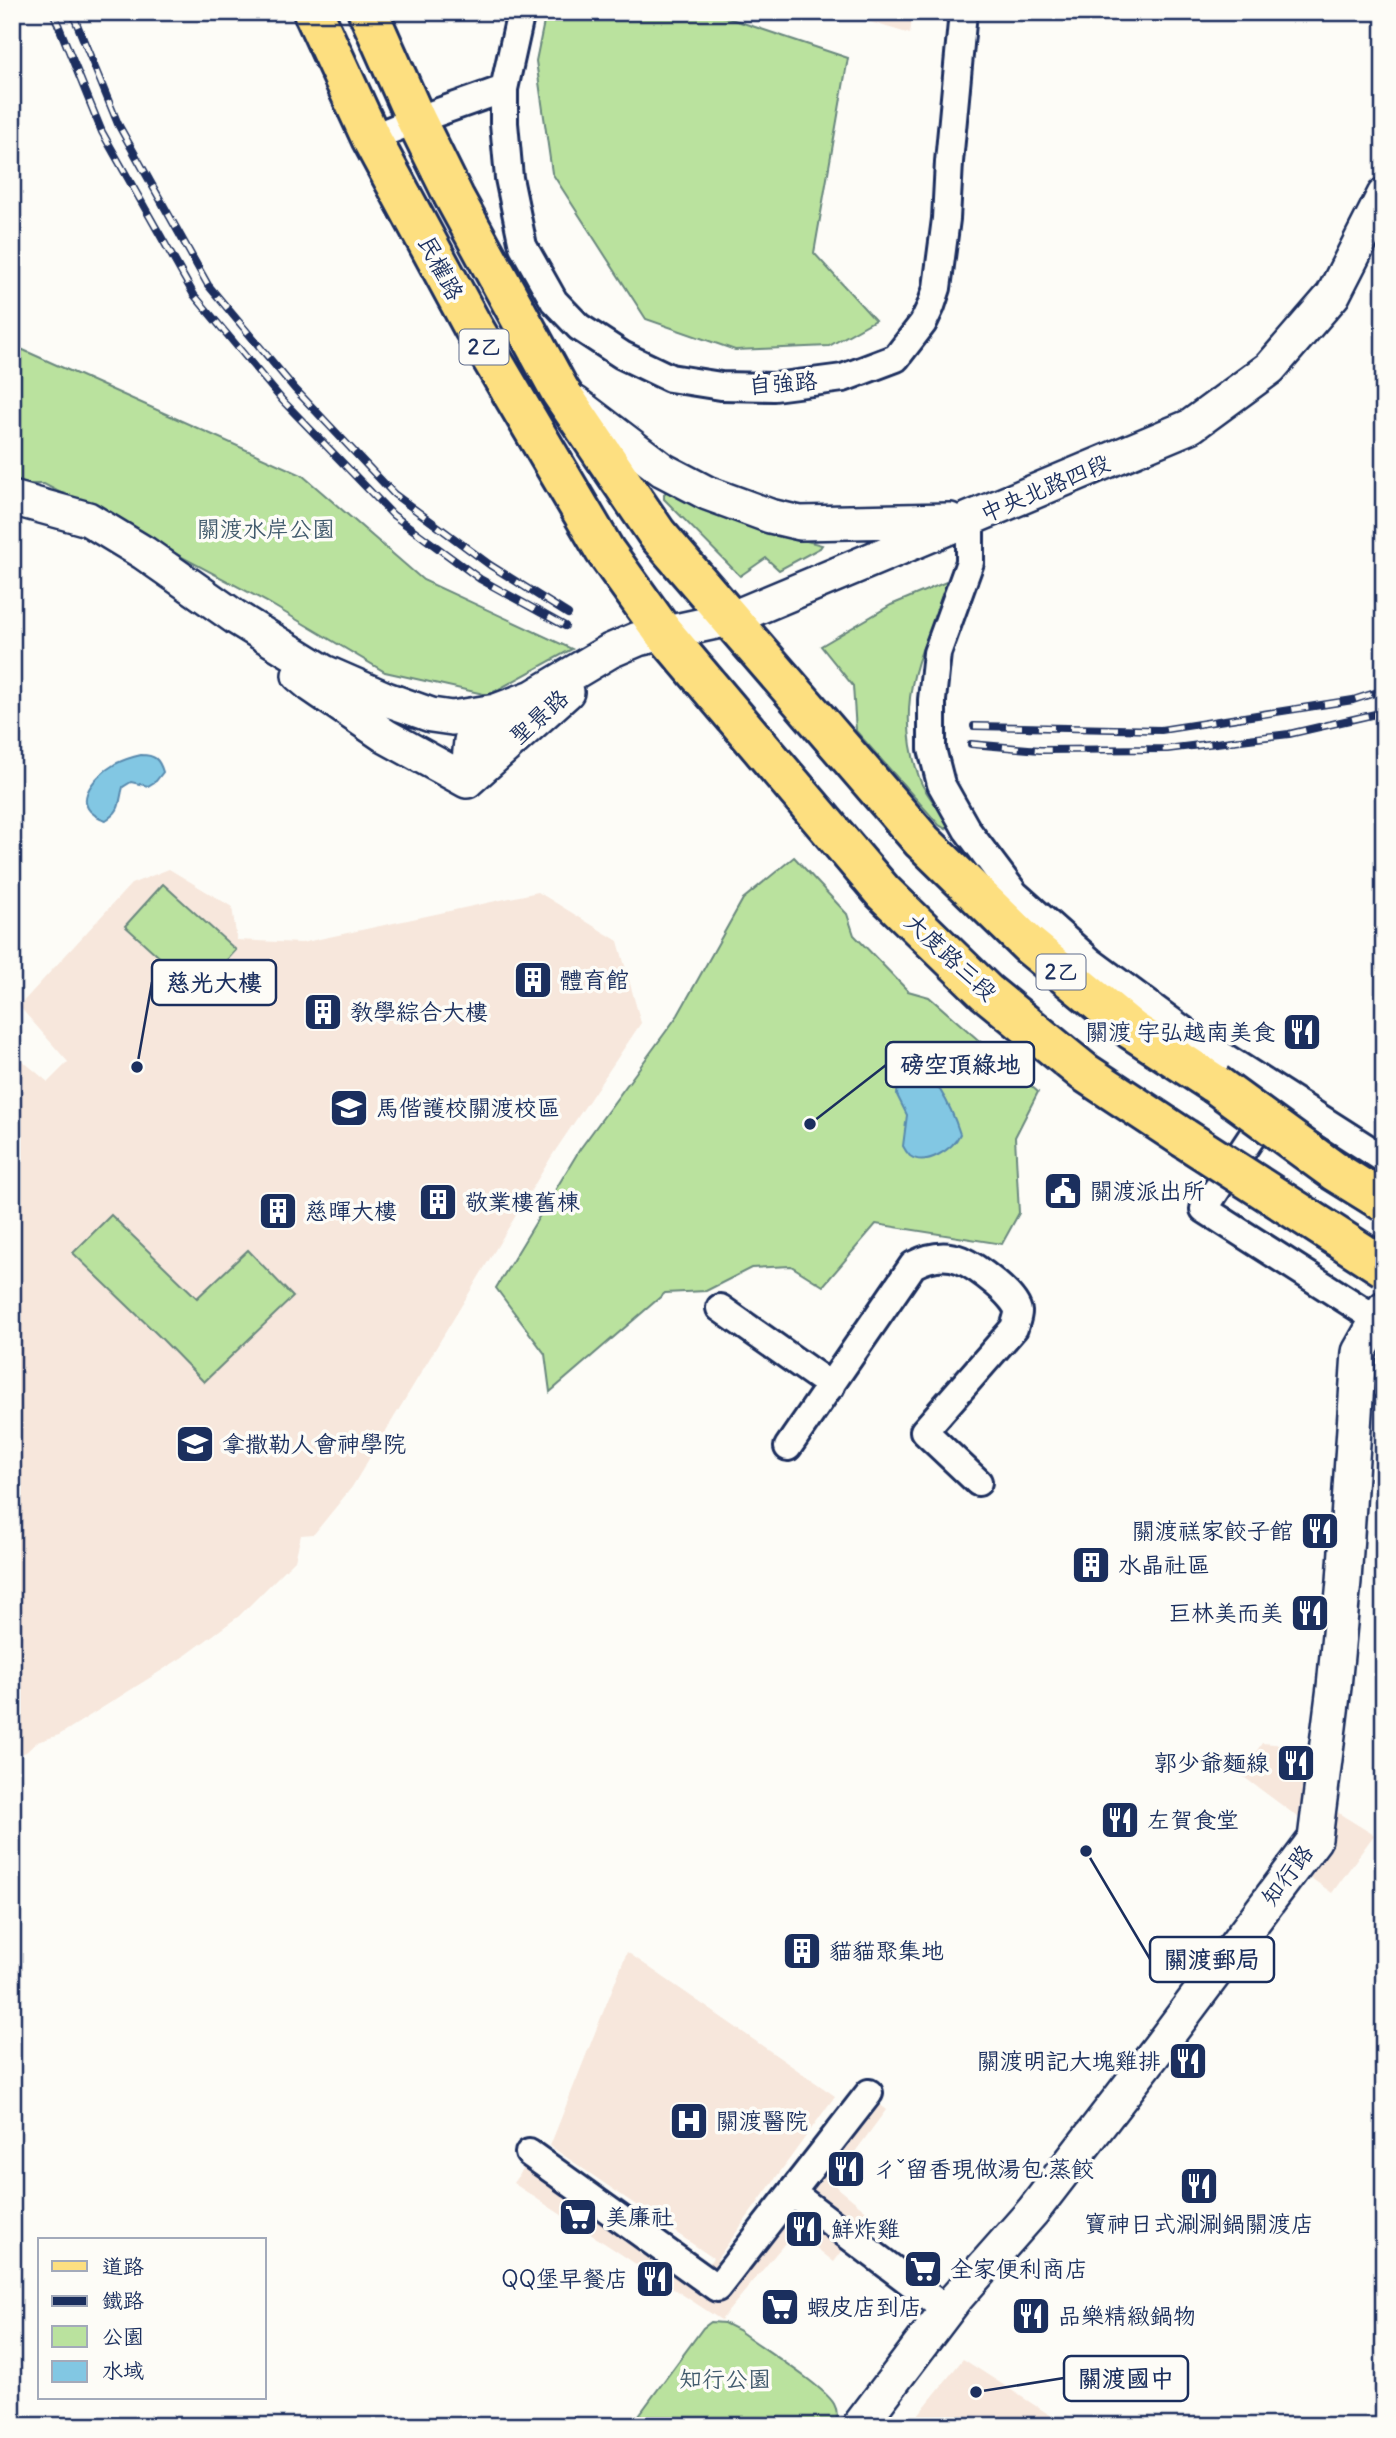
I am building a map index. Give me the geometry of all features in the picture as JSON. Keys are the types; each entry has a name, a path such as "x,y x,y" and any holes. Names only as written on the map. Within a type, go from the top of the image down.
{"main road":[{"name":"民權路","path":"313,12 371,138 473,327 605,551"},
{"name":"民權路","path":"368,12 454,197 560,391 657,534 730,620"},
{"name":"大度路三段","path":"605,551 663,632 883,892 986,992 1084,1072 1384,1267"},
{"name":"2乙","path":"730,620 860,766 922,841 1029,945 1132,1030 1215,1084 1334,1171 1384,1202"}],"street":[{"name":"自強路","path":"521,12 504,89 504,123 509,178 523,246 554,301 579,327 622,355 670,378 721,387 775,387 843,378 896,358 923,323 937,288 946,219 963,12"},
{"path":"371,138 504,89"},
{"name":"中央北路四段","path":"610,651 663,632 730,620 1191,426 1270,368 1333,295 1384,195"},
{"path":"560,391 663,470 707,493 770,516 800,523 970,520 970,562 937,653 933,688 932,750 941,784 967,830 1015,894 1090,961 1190,1035 1384,1159"},
{"path":"12,498 88,519 145,553 235,617 324,672 386,699 431,715 452,718 496,711 533,697"},
{"path":"235,617 311,685 387,737 467,780 471,741 533,697 610,651"},
{"name":"聖景路","path":"467,780 610,651"},
{"path":"1280,1093 1204,1209 1381,1318"},
{"path":"788,1447 913,1265 929,1256 952,1258 961,1260 985,1275 1013,1298 1018,1311 1014,1328 924,1431 978,1482"},
{"path":"720,1308 831,1386"},
{"name":"知行路","path":"859,2426 947,2311 1033,2211 1315,1839 1344,1581 1359,1352 1381,1318"},
{"path":"528,2153 717,2288 869,2093"},
{"path":"792,2193 947,2311"}],"shaded area":[{"path":"837,12 913,12 910,34"},
{"path":"169,869 232,907 237,940 301,943 538,892 618,941 641,1023 553,1154 352,1487 314,1534 301,1535 295,1560 239,1616 186,1655 59,1735 37,1742 26,1752 12,1757 12,1052 48,1082 68,1062 19,1006 131,884"},
{"path":"1262,1743 1322,1748 1319,1801 1374,1835 1332,1893 1304,1873 1329,1840 1241,1775"},
{"name":"關渡醫院","path":"627,1952 835,2096 717,2259 735,2272 870,2098 886,2110 832,2183 870,2214 834,2262 795,2231 721,2320 513,2183 528,2162 698,2279 713,2258 550,2146"},
{"path":"963,2359 1067,2426 909,2426"}],"green space":[{"path":"546,12 710,12 848,58 814,253 875,320 829,346 735,350 646,319 552,173 536,61"},
{"name":"關渡水岸公園","path":"12,345 302,475 423,580 572,649 488,695 385,672 267,602 44,484 12,484"},
{"path":"667,491 744,525 822,545 779,570 766,558 740,576 664,499"},
{"path":"958,577 922,650 910,700 912,752 920,780 945,819 948,825 946,829 939,825 856,731 853,686 821,646 891,605"},
{"path":"794,857 847,914 854,935 908,991 929,997 1038,1092 1015,1137 1019,1213 1002,1244 876,1224 823,1286 791,1266 751,1268 706,1291 665,1293 550,1392 545,1354 496,1288 580,1149 678,1015 743,899"},
{"path":"163,884 236,950 198,992 125,926"},
{"path":"111,1215 197,1298 248,1250 293,1297 204,1382 73,1253"},
{"name":"知行公園","path":"711,2322 724,2323 738,2330 818,2387 835,2407 836,2426 631,2426 703,2328"}],"water":[{"path":"141,755 153,757 160,764 163,772 156,781 148,786 131,782 123,787 115,813 106,820 94,815 86,801 87,793 98,777 115,764"},
{"path":"905,1060 925,1071 933,1080 947,1102 960,1134 945,1150 931,1158 916,1159 910,1156 903,1146 907,1115 897,1095 899,1069"}],"railway":[{"path":"53,12 102,132 194,295 283,401 393,515 480,579 565,626"},
{"path":"72,12 118,124 208,285 295,389 394,494 490,565 568,614"},
{"path":"974,726 1161,730 1353,700 1384,690"},
{"path":"971,744 1040,750 1167,749 1289,734 1384,712"}],"place":[{"name":"體育館","path":"533,980"},
{"name":"教學綜合大樓","path":"323,1012"},
{"name":"關渡 宇弘越南美食","path":"1302,1032"},
{"name":"慈光大樓","path":"137,1067"},
{"name":"馬偕護校關渡校區","path":"349,1108"},
{"name":"磅空頂綠地","path":"810,1124"},
{"name":"關渡派出所","path":"1063,1191"},
{"name":"敬業樓舊棟","path":"438,1202"},
{"name":"慈暉大樓","path":"278,1211"},
{"name":"拿撒勒人會神學院","path":"195,1444"},
{"name":"關渡禚家餃子館","path":"1320,1531"},
{"name":"水晶社區","path":"1091,1565"},
{"name":"巨林美而美","path":"1310,1613"},
{"name":"郭少爺麵線","path":"1296,1763"},
{"name":"左賀食堂","path":"1120,1820"},
{"name":"關渡郵局","path":"1086,1851"},
{"name":"貓貓聚集地","path":"802,1951"},
{"name":"關渡明記大塊雞排","path":"1188,2061"},
{"name":"關渡醫院","path":"689,2121"},
{"name":"ㄔˇ留香現做湯包.蒸餃","path":"846,2169"},
{"name":"寶神日式涮涮鍋關渡店","path":"1199,2186"},
{"name":"美廉社","path":"578,2217"},
{"name":"鮮炸雞","path":"804,2229"},
{"name":"全家便利商店","path":"923,2269"},
{"name":"QQ堡早餐店","path":"655,2279"},
{"name":"蝦皮店到店","path":"780,2307"},
{"name":"品樂精緻鍋物","path":"1031,2316"},
{"name":"關渡國中","path":"976,2392"}]}
